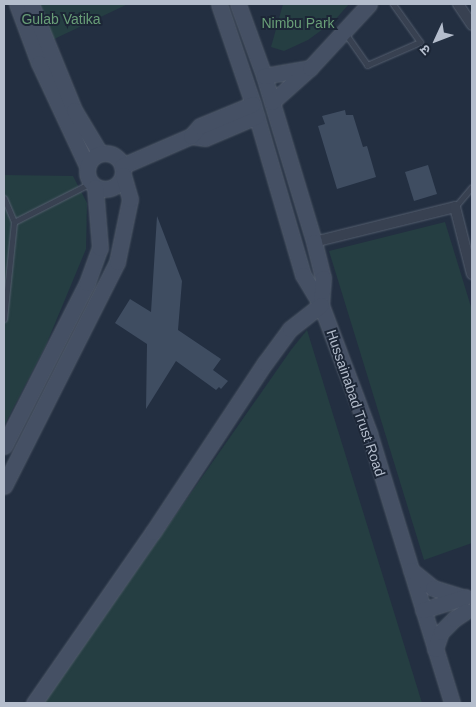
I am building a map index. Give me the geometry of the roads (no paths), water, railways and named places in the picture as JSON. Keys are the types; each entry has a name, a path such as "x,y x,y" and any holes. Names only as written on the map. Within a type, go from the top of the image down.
{"street":[{"path":"17,4 39,62 87,166"},
{"path":"32,4 74,110 100,153"},
{"path":"34,703 153,532 265,363 290,329 321,305 303,275 255,110 219,4"},
{"name":"Hussainabad Trust Road","path":"238,4 264,76 314,242 323,278 321,305 368,433 452,703"},
{"path":"272,102 310,68 369,4"},
{"path":"458,4 472,24"},
{"path":"264,76 310,68"},
{"path":"93,185 101,189 112,188 117,185 122,170 191,136 200,126 255,110"},
{"path":"4,446 87,282 100,248 93,185 86,172 87,166 94,156 100,153 112,155 122,170 130,199 117,262 4,486"},
{"path":"314,242 455,207 472,274"},
{"path":"410,569 433,588 468,603"},
{"path":"425,616 468,603"},
{"path":"435,649 441,632 468,603"}],"lane":[{"path":"344,31 367,65 420,42 393,4"},
{"path":"14,222 93,185"},
{"path":"455,207 472,187"},
{"path":"4,198 14,222 4,320"}],"park label":[{"name":"Gulab Vatika","path":"61,19"},
{"name":"Nimbu Park","path":"298,23"}]}
